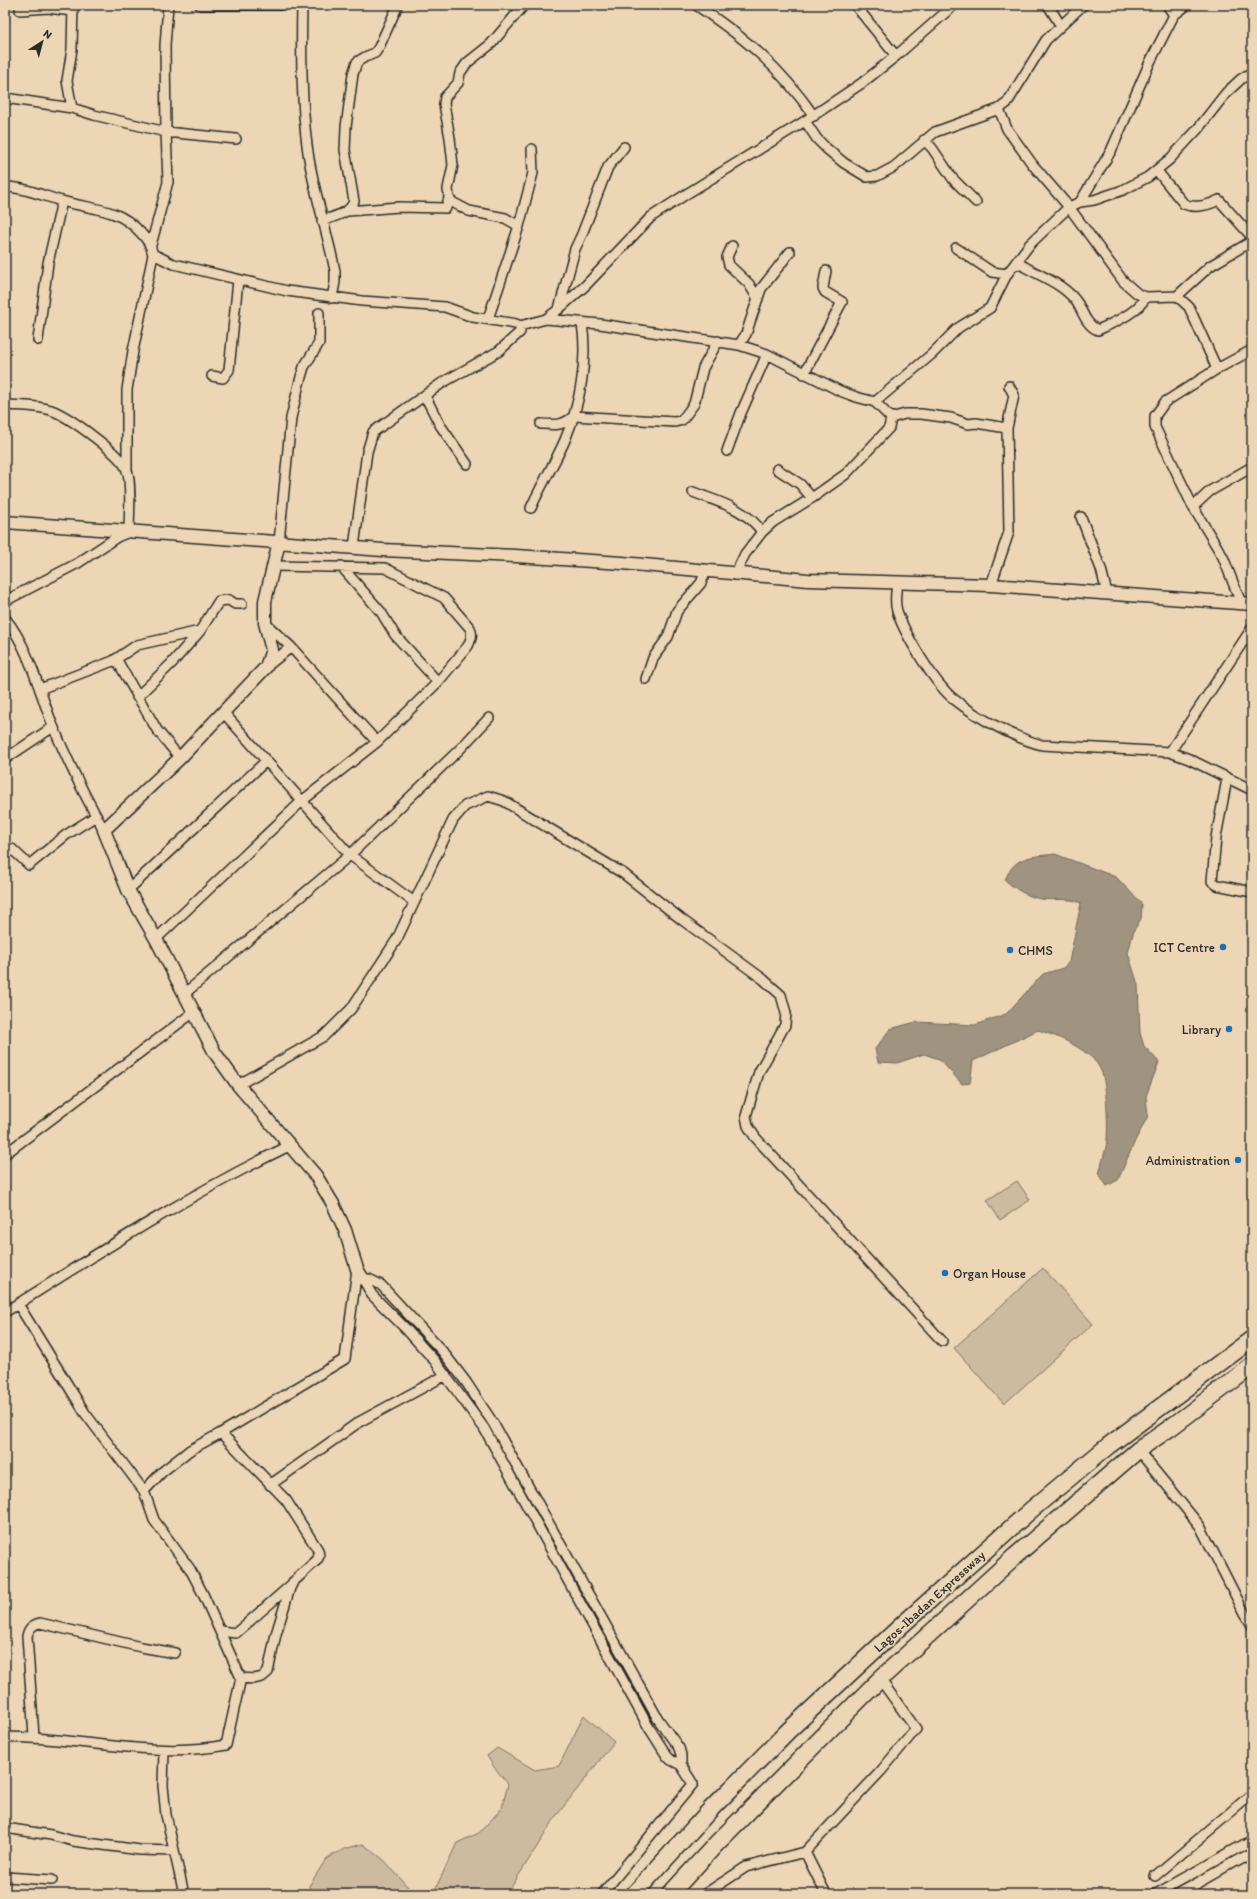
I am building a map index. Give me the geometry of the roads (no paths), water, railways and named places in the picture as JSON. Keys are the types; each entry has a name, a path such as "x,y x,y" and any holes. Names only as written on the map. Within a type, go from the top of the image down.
{"highway":[{"name":"Lagos-Ibadan Expressway","path":"634,1894 710,1810 788,1731 902,1625 1032,1510 1108,1446 1252,1339"},
{"name":"Lagos-Ibadan Expressway","path":"670,1894 716,1843 880,1679 1031,1541 1138,1450 1170,1428 1252,1366"}],"street":[{"path":"129,532 128,390 133,351 153,255 151,245 168,182 165,46 168,5"},
{"path":"200,5 280,5"},
{"path":"302,5 301,76 307,146 322,221 335,271 335,282 332,298"},
{"path":"348,211 354,201 345,150 346,127 353,74 357,62 375,53 379,47 398,5"},
{"path":"322,221 348,211 399,207 446,208 449,198 448,189 453,164 445,114 445,97 458,83 460,73 467,63 491,44 524,5"},
{"path":"696,5 734,31 760,52 785,77 814,116"},
{"path":"854,5 896,56"},
{"path":"546,319 586,285 651,217 814,116 862,83 896,56 954,5"},
{"path":"1048,5 1061,26"},
{"path":"805,121 827,149 844,163 867,177 877,176 894,167 935,132 998,109 1007,103 1015,93 1046,40 1083,5"},
{"path":"1167,5 1174,15"},
{"path":"1080,202 1111,151 1150,62 1174,15 1188,5"},
{"path":"20,10 72,8 72,49 67,81 72,108"},
{"path":"874,402 932,354 958,328 990,308 1006,274 1030,244 1069,207 1080,202 1094,200 1123,190 1148,178 1157,171 1197,130 1226,93 1241,79 1252,72"},
{"path":"5,98 72,108 94,115 166,132 236,139"},
{"path":"998,109 1007,129 1033,165 1069,207 1123,281 1138,294 1146,297 1180,298 1189,307 1217,369"},
{"path":"924,140 932,148 953,179 976,202"},
{"path":"559,309 574,249 586,224 608,166 624,147"},
{"path":"488,319 518,226 533,173 532,149"},
{"path":"1157,171 1184,204 1189,206 1208,206 1220,200 1252,237"},
{"path":"5,187 14,187 62,201 116,213 128,220 151,245"},
{"path":"449,198 452,202 469,211 505,218 518,226"},
{"path":"38,340 48,263 62,201"},
{"path":"1180,298 1187,285 1210,266 1252,241"},
{"path":"732,246 727,257 729,265 750,284 758,298"},
{"path":"956,248 992,272 1006,274"},
{"path":"740,345 746,334 761,289 790,252"},
{"path":"153,255 156,255 165,262 288,292 332,298 445,307 473,317 516,324 520,326 546,319 600,324 740,345 767,354 804,374 856,397 874,402 891,418"},
{"path":"1014,265 1020,264 1071,294 1086,320 1094,329 1098,330 1114,323 1138,307 1146,297"},
{"path":"804,374 842,302 825,292 823,288 826,271"},
{"path":"212,376 223,378 229,370 238,280"},
{"path":"266,667 272,650 265,623 265,601 279,542 291,418 304,367 319,343 319,313"},
{"path":"531,508 564,441 574,416 583,362 584,338 582,323"},
{"path":"354,547 371,434 382,424 442,383 499,351 520,332 520,326"},
{"path":"541,424 561,425 566,423 574,416 675,422 682,420 694,404 703,368 718,341"},
{"path":"1247,603 1223,557 1193,507 1155,427 1155,416 1165,402 1217,369 1252,350"},
{"path":"727,451 738,420 767,354"},
{"path":"991,585 1009,532 1007,428 1014,395 1009,386"},
{"path":"425,396 440,425 467,464"},
{"path":"5,405 35,406 61,414 84,429 123,462 128,472"},
{"path":"891,418 905,414 921,414 951,418 968,424 976,423 1007,428"},
{"path":"735,575 745,554 762,532 773,522 812,498 846,474 872,448 889,428 891,418"},
{"path":"1193,507 1210,491 1252,466"},
{"path":"777,469 800,484 812,498"},
{"path":"693,492 733,507 746,514 762,532"},
{"path":"1081,517 1101,569 1106,593"},
{"path":"5,522 383,550 516,556 622,563 735,575 808,580 991,585 1247,603"},
{"path":"5,601 78,563 117,537 129,532"},
{"path":"156,939 302,801 376,742 438,682 464,650 471,638 472,633 470,628 444,598 385,568 342,566 273,566"},
{"path":"342,566 381,612 395,634 438,682"},
{"path":"646,679 653,658 668,637 677,611 701,583 706,571"},
{"path":"897,583 895,601 897,611 923,660 942,686 955,700 986,719 1026,741 1042,745 1170,752 1189,759 1252,790"},
{"path":"137,697 172,663 200,631 220,601 230,600 235,604 242,604"},
{"path":"5,618 13,627 40,689 53,727 104,830 128,890 156,939 215,1053 238,1085 316,1176 333,1204 346,1230 360,1274 372,1295 406,1329 446,1375 484,1428 648,1726 667,1756 671,1760 681,1764"},
{"path":"265,623 291,647 376,742"},
{"path":"1170,752 1252,628"},
{"path":"40,689 113,661 137,645 200,631"},
{"path":"104,830 180,758 266,667 291,647"},
{"path":"113,661 118,662 122,666 137,697 157,730 180,758"},
{"path":"223,712 350,855 414,902"},
{"path":"184,994 350,855 461,748 489,718"},
{"path":"5,760 53,727"},
{"path":"128,890 266,760"},
{"path":"1227,779 1216,837 1212,881 1217,885 1252,892"},
{"path":"238,1085 324,1036 346,1016 397,939 453,820 465,806 488,796 504,801 624,874 782,995 786,1013 785,1025 753,1086 746,1116 748,1126 755,1137 816,1206 942,1341"},
{"path":"12,849 29,865 66,835 96,816"},
{"path":"5,1154 194,1012"},
{"path":"5,1312 158,1216 235,1172 291,1145"},
{"path":"144,1491 162,1472 190,1450 345,1360 360,1274"},
{"path":"360,1274 381,1285 415,1321 448,1358 489,1416 658,1719 678,1748 681,1755 681,1764 693,1784 602,1894"},
{"path":"5,1737 34,1737 164,1751 205,1749 226,1745 241,1678 190,1569 154,1520 144,1491 85,1413 18,1304"},
{"path":"270,1484 359,1422 446,1375"},
{"path":"220,1631 236,1633 291,1586 317,1560 319,1556 318,1550 286,1500 221,1433"},
{"path":"1138,1450 1200,1526 1252,1625"},
{"path":"241,1678 258,1678 262,1677 268,1672 276,1634 291,1586"},
{"path":"34,1737 27,1636 31,1626 35,1624 44,1624 141,1647 175,1653"},
{"path":"705,1894 746,1867 805,1852 881,1771 916,1729 880,1679"},
{"path":"164,1751 162,1786 166,1815 184,1894"},
{"path":"1155,1876 1252,1794"},
{"path":"5,1828 50,1835 73,1841 140,1850 174,1851"},
{"path":"1156,1894 1252,1840"},
{"path":"805,1852 826,1894"},
{"path":"1178,1894 1252,1852"},
{"path":"5,1877 52,1880"}],"place":[{"name":"ICT Centre","path":"1223,947"},
{"name":"CHMS","path":"1010,950"},
{"name":"Library","path":"1229,1029"},
{"name":"Administration","path":"1238,1160"},
{"name":"Organ House","path":"945,1273"}]}
